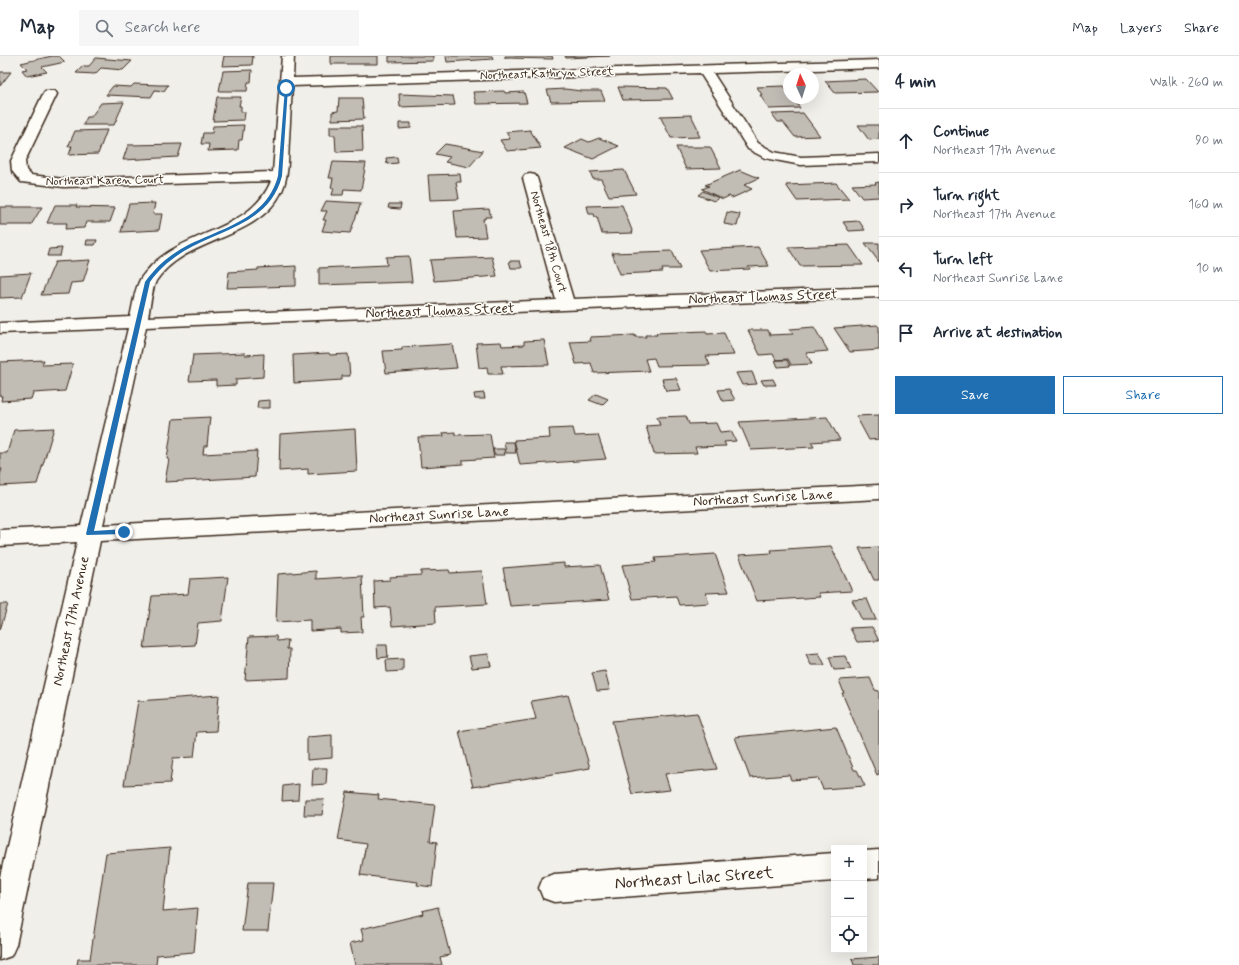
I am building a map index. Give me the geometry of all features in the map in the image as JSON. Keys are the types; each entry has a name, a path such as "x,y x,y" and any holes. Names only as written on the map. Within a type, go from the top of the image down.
{"street":[{"name":"Northeast 17th Avenue","path":"0,945 147,282 155,271 183,250 245,221 270,199 277,186 280,176 288,56"},
{"name":"Northeast Kathryn Street","path":"287,82 879,64"},
{"path":"704,69 753,146 770,155 801,160 879,158"},
{"name":"Northeast Karen Court","path":"50,94 18,161 19,172 26,179 64,183 280,176"},
{"name":"Northeast 18th Court","path":"530,178 566,305"},
{"name":"Northeast Thomas Street","path":"0,328 879,292"},
{"name":"Northeast Sunrise Lane","path":"0,538 879,492"},
{"path":"867,865 879,864"},
{"name":"Northeast Lilac Street","path":"554,888 831,868"}],"building":[{"path":"52,56 59,56 65,62 42,67 47,72 27,76 22,70 27,69 21,63"},
{"path":"224,56 253,56 252,65 222,66"},
{"path":"331,56 378,56 378,64 331,64"},
{"path":"389,56 433,56 433,61 389,62"},
{"path":"446,56 492,56 493,59 447,62"},
{"path":"505,56 552,56 553,59 505,58"},
{"path":"565,56 610,56 566,58"},
{"path":"96,58 132,61 123,70 101,68 95,74 76,73 83,66 89,66"},
{"path":"252,70 251,82 248,82 247,91 219,91 223,71"},
{"path":"0,72 11,72 0,86"},
{"path":"866,79 878,92 835,93 825,81"},
{"path":"134,84 168,85 164,91 155,90 151,97 106,95 113,86 131,87"},
{"path":"783,86 783,104 797,104 800,108 769,109 757,87"},
{"path":"618,87 667,88 673,99 623,100"},
{"path":"565,89 601,91 605,101 551,102 547,90"},
{"path":"504,91 505,93 524,92 527,103 476,104 473,92"},
{"path":"399,94 453,96 455,105 400,107"},
{"path":"217,97 241,97 239,106 241,106 241,112 245,112 244,120 213,121"},
{"path":"339,98 362,98 364,119 332,120 332,112 338,111"},
{"path":"124,102 114,125 83,125 87,117 91,117 101,103"},
{"path":"803,113 820,136 795,137 783,122 778,122 772,114"},
{"path":"691,115 699,131 697,131 700,137 671,138 660,116"},
{"path":"399,123 411,123 411,128 399,129"},
{"path":"244,125 242,140 239,140 238,150 208,151 209,144 201,144 203,133 212,133 213,126"},
{"path":"858,125 879,125 879,139 869,140"},
{"path":"330,126 362,126 363,151 336,152 335,135 330,135"},
{"path":"107,130 98,154 69,155 72,146 68,147 75,131"},
{"path":"530,130 541,148 507,151 500,140 510,139 506,132"},
{"path":"599,138 619,146 593,159 565,148 582,139 589,142"},
{"path":"182,144 178,157 123,160 128,145"},
{"path":"445,144 483,151 469,167 445,162 450,157 435,154"},
{"path":"676,147 710,147 721,168 686,169"},
{"path":"397,157 398,163 387,164 386,158"},
{"path":"333,162 366,163 361,190 344,189 343,195 332,195 334,188 331,188 333,178 329,178"},
{"path":"624,170 636,194 609,196 601,179 593,179 590,172"},
{"path":"740,170 759,178 744,185 752,189 732,198 729,196 723,199 702,189 709,186 705,185"},
{"path":"460,174 461,182 456,182 459,199 430,200 428,175"},
{"path":"879,182 879,197 862,198 852,185 876,184 875,183"},
{"path":"836,183 849,199 797,201 786,185"},
{"path":"703,191 719,198 714,201 698,195"},
{"path":"326,201 361,203 350,233 322,231 326,220 323,220 327,211 321,211"},
{"path":"155,203 153,214 162,214 159,230 121,232 129,204"},
{"path":"389,204 401,204 400,209 388,208"},
{"path":"55,205 115,208 110,222 86,222 84,228 65,229 67,223 47,223"},
{"path":"622,205 633,233 602,234 597,217 595,217 594,214 589,214 587,206"},
{"path":"0,207 42,207 31,225 0,225"},
{"path":"489,209 491,217 485,217 485,219 483,219 486,237 457,238 454,211"},
{"path":"727,212 740,214 737,226 724,224"},
{"path":"859,221 865,230 849,231 843,222"},
{"path":"87,240 97,240 95,245 86,245"},
{"path":"865,243 879,243 879,262"},
{"path":"849,245 863,265 800,266 788,247"},
{"path":"758,247 769,266 748,267 750,269 710,271 699,250"},
{"path":"62,248 60,256 47,256 49,249"},
{"path":"672,251 680,269 662,269 663,272 620,274 612,253"},
{"path":"409,256 412,282 319,285 319,268 387,265 386,257"},
{"path":"492,257 497,276 434,281 430,260"},
{"path":"90,260 83,282 71,283 68,294 41,295 55,262"},
{"path":"509,261 520,261 522,268 511,268"},
{"path":"296,266 296,286 227,288 229,272 258,270 258,268"},
{"path":"31,273 22,297 0,298 0,275"},
{"path":"877,325 879,327 879,350 850,352 834,328"},
{"path":"814,327 828,351 806,353 812,364 791,365 788,359 776,360 773,354 760,355 748,330 768,330 770,335 793,334 790,329"},
{"path":"706,331 707,334 724,333 734,355 706,356 710,365 657,366 654,358 645,359 649,371 594,373 591,363 576,364 570,342 591,341 590,337 635,335 635,337 646,337 645,335 657,335 656,333"},
{"path":"544,340 549,365 501,366 503,374 488,374 487,367 479,368 476,343 501,342 502,346 524,345 524,341"},
{"path":"452,344 457,368 386,373 383,351 402,350 402,347"},
{"path":"245,353 245,355 264,354 263,377 236,379 236,385 216,386 216,380 189,381 193,355"},
{"path":"329,353 330,355 348,354 350,376 342,376 342,380 294,383 293,355"},
{"path":"44,360 42,365 73,364 65,391 33,393 31,399 1,401 0,362"},
{"path":"775,360 787,360 790,366 778,367"},
{"path":"752,372 757,384 742,385 736,373"},
{"path":"676,378 681,390 666,391 662,379"},
{"path":"773,379 776,385 764,385 761,380"},
{"path":"729,389 735,400 723,401 718,390"},
{"path":"484,393 485,399 475,399 474,394"},
{"path":"596,394 608,399 602,405 589,400"},
{"path":"270,400 270,408 257,408 258,401"},
{"path":"879,415 879,439 869,440 856,416"},
{"path":"686,416 689,424 716,423 720,432 731,431 736,441 724,442 726,446 695,447 697,453 654,454 646,426 660,425 657,417"},
{"path":"210,417 207,446 204,446 203,454 257,451 255,477 165,482 173,419"},
{"path":"827,417 840,440 811,442 814,447 751,450 739,422"},
{"path":"54,428 37,484 0,486 0,475 2,469 0,469 0,453 7,453 14,430"},
{"path":"573,428 575,436 598,435 606,459 520,465 514,440 550,438 549,429"},
{"path":"355,429 357,471 308,474 308,469 279,471 280,434"},
{"path":"455,432 455,435 490,434 494,458 463,460 463,464 421,467 418,437 444,436 443,433"},
{"path":"504,442 514,442 516,453 506,453"},
{"path":"493,449 504,449 505,455 494,455"},
{"path":"831,546 852,591 818,593 820,597 757,601 739,555 772,553 771,550"},
{"path":"879,547 879,580 874,580 859,548"},
{"path":"715,554 729,592 706,593 709,603 679,605 676,596 632,599 622,565 656,562 655,558"},
{"path":"564,563 564,567 600,565 609,600 510,606 503,568"},
{"path":"449,570 450,573 482,571 487,604 435,607 436,623 392,626 390,607 375,608 374,581 390,580 390,577 421,575 421,571"},
{"path":"316,571 316,579 362,576 364,617 361,617 362,632 341,633 341,629 310,631 310,620 276,622 278,574"},
{"path":"228,577 222,621 198,623 195,645 144,648 152,596 188,594 190,579"},
{"path":"867,599 876,620 862,620 852,600"},
{"path":"0,604 8,604 0,630"},
{"path":"872,627 879,641 857,642 850,628"},
{"path":"276,636 277,641 288,640 287,649 290,649 289,678 245,680 249,637"},
{"path":"377,645 387,645 388,657 378,658"},
{"path":"819,653 825,665 811,665 806,654"},
{"path":"488,654 491,666 472,668 469,656"},
{"path":"845,656 851,669 834,670 829,657"},
{"path":"403,659 403,671 387,672 386,660"},
{"path":"605,671 610,690 597,691 592,673"},
{"path":"870,678 875,690 879,691 879,774 877,775 842,693 844,693 839,680"},
{"path":"219,695 216,731 197,732 194,757 173,758 170,783 124,785 138,701"},
{"path":"568,695 590,768 473,787 459,731 536,719 531,701"},
{"path":"697,713 717,769 665,774 670,790 632,794 612,721"},
{"path":"836,727 854,770 857,770 865,786 823,789 818,778 791,780 789,775 750,778 735,737"},
{"path":"332,735 332,758 307,760 307,737"},
{"path":"313,768 327,768 326,784 312,785"},
{"path":"299,784 298,800 282,801 283,786"},
{"path":"347,792 379,795 378,799 435,805 430,841 437,842 432,887 417,885 418,882 360,875 366,844 338,840"},
{"path":"305,799 324,799 322,815 304,815"},
{"path":"170,848 163,911 198,908 194,952 157,955 156,965 77,965 78,959 90,959 106,853"},
{"path":"248,883 273,883 268,931 242,931"},
{"path":"438,907 450,955 440,957 442,965 355,965 350,943 364,940 361,929 423,914 422,911"},
{"path":"879,957 879,965 854,965 852,959"}],"route":[{"path":"124,532 90,534 147,282 155,271 183,250 245,221 270,199 277,186 280,176 286,88"}]}
